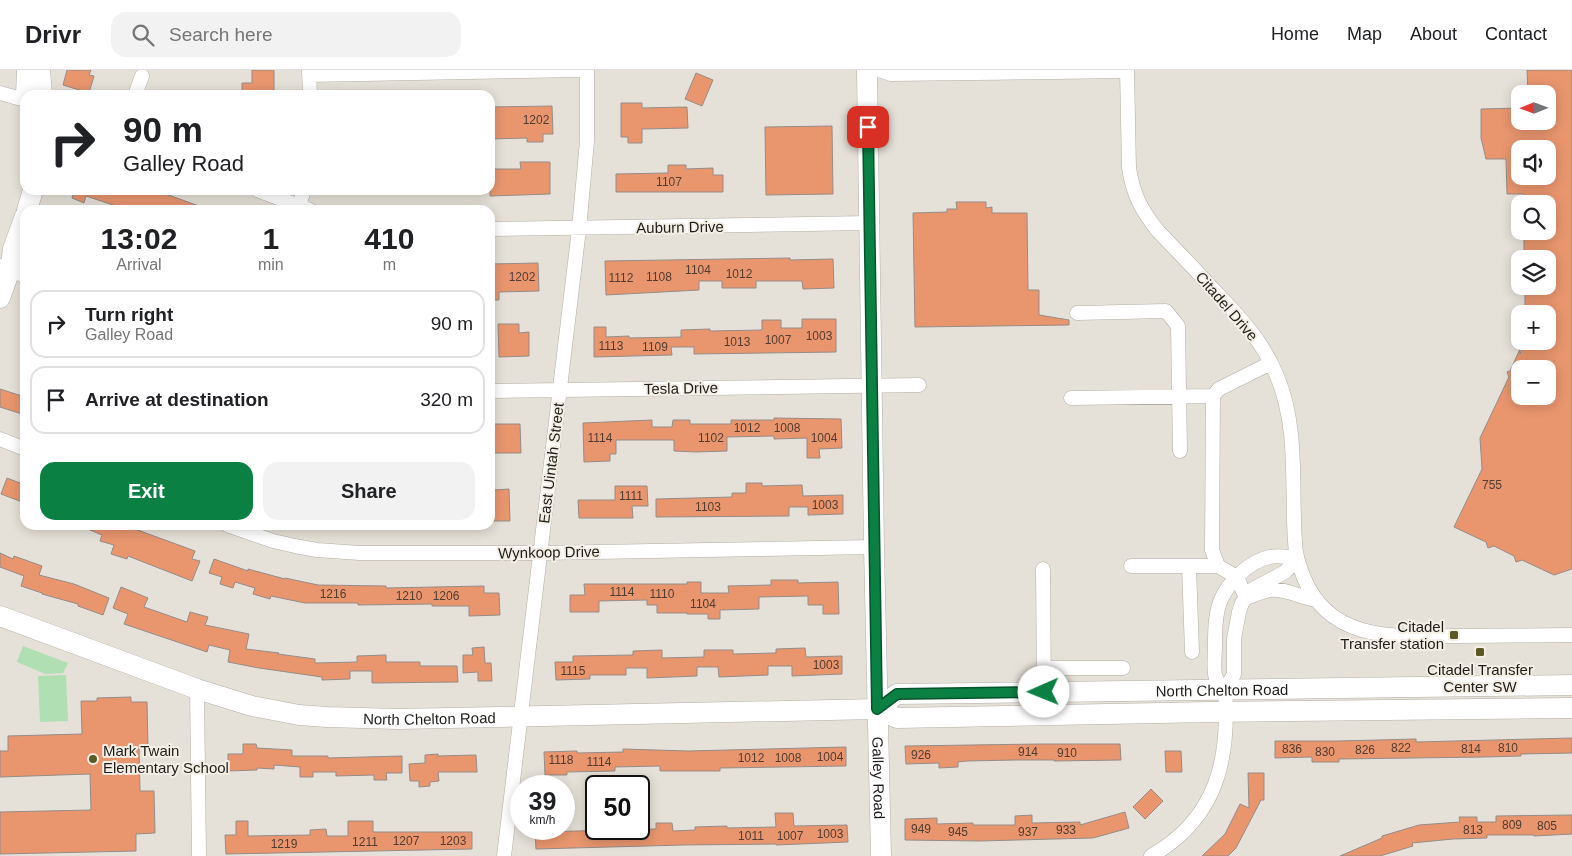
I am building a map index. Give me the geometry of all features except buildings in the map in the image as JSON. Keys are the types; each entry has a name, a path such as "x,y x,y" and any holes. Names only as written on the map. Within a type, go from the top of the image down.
{"main road":[{"path":"26,90 27,70"},
{"path":"40,70 42,90"},
{"name":"Galley Road","path":"867,70 881,856"},
{"path":"12,271 13,249 20,230"},
{"path":"0,298 12,271 20,260"},
{"name":"North Chelton Road","path":"0,616 197,690 269,710 318,716 398,719 877,709 897,718 1572,708"},
{"name":"North Chelton Road","path":"877,709 897,694 1572,685"}],"street":[{"path":"310,90 309,73 580,70"},
{"name":"East Uintah Street","path":"504,856 586,155 587,70"},
{"path":"879,70 891,74 1127,71"},
{"name":"Citadel Drive","path":"1127,71 1129,168 1137,200 1158,231 1242,318 1257,339 1278,378 1289,418 1292,439 1297,558 1308,586 1317,600 1327,612 1338,620 1361,631 1374,634 1411,636 1572,635"},
{"path":"137,90 142,76"},
{"path":"0,94 20,99"},
{"path":"270,195 296,205"},
{"name":"Auburn Drive","path":"495,230 869,223"},
{"path":"1077,313 1166,311 1178,326 1180,451"},
{"path":"1218,566 1212,550 1213,396 1219,390 1271,363"},
{"name":"Tesla Drive","path":"495,391 919,384"},
{"path":"1070,398 1213,396"},
{"path":"0,439 20,447"},
{"name":"Wynkoop Drive","path":"241,530 273,541 318,550 360,553 540,553 874,547"},
{"path":"1151,856 1169,845 1187,829 1200,813 1220,773 1227,726 1227,712 1225,690 1216,678 1215,631 1220,601 1236,578 1246,568 1258,561 1270,557 1284,556 1297,558"},
{"path":"1225,690 1234,674 1236,626 1239,612 1246,598 1253,589 1285,572 1297,558"},
{"path":"1131,566 1218,566 1236,578 1246,598"},
{"path":"1189,566 1192,652"},
{"path":"1043,569 1044,692"},
{"path":"1246,598 1269,590 1281,590 1307,599 1317,600"},
{"path":"1044,668 1123,668"},
{"path":"197,690 198,856"}],"green space":[{"path":"23,646 68,663 63,673 45,674 17,662"},
{"path":"66,675 68,721 40,722 38,676"}],"place":[{"name":"Citadel Transfer station","path":"1454,635"},
{"name":"Citadel Transfer Center SW","path":"1480,652"},
{"name":"Mark Twain Elementary School","path":"93,759"}],"route":[{"path":"868,127 877,709 897,694 1044,692"}]}
